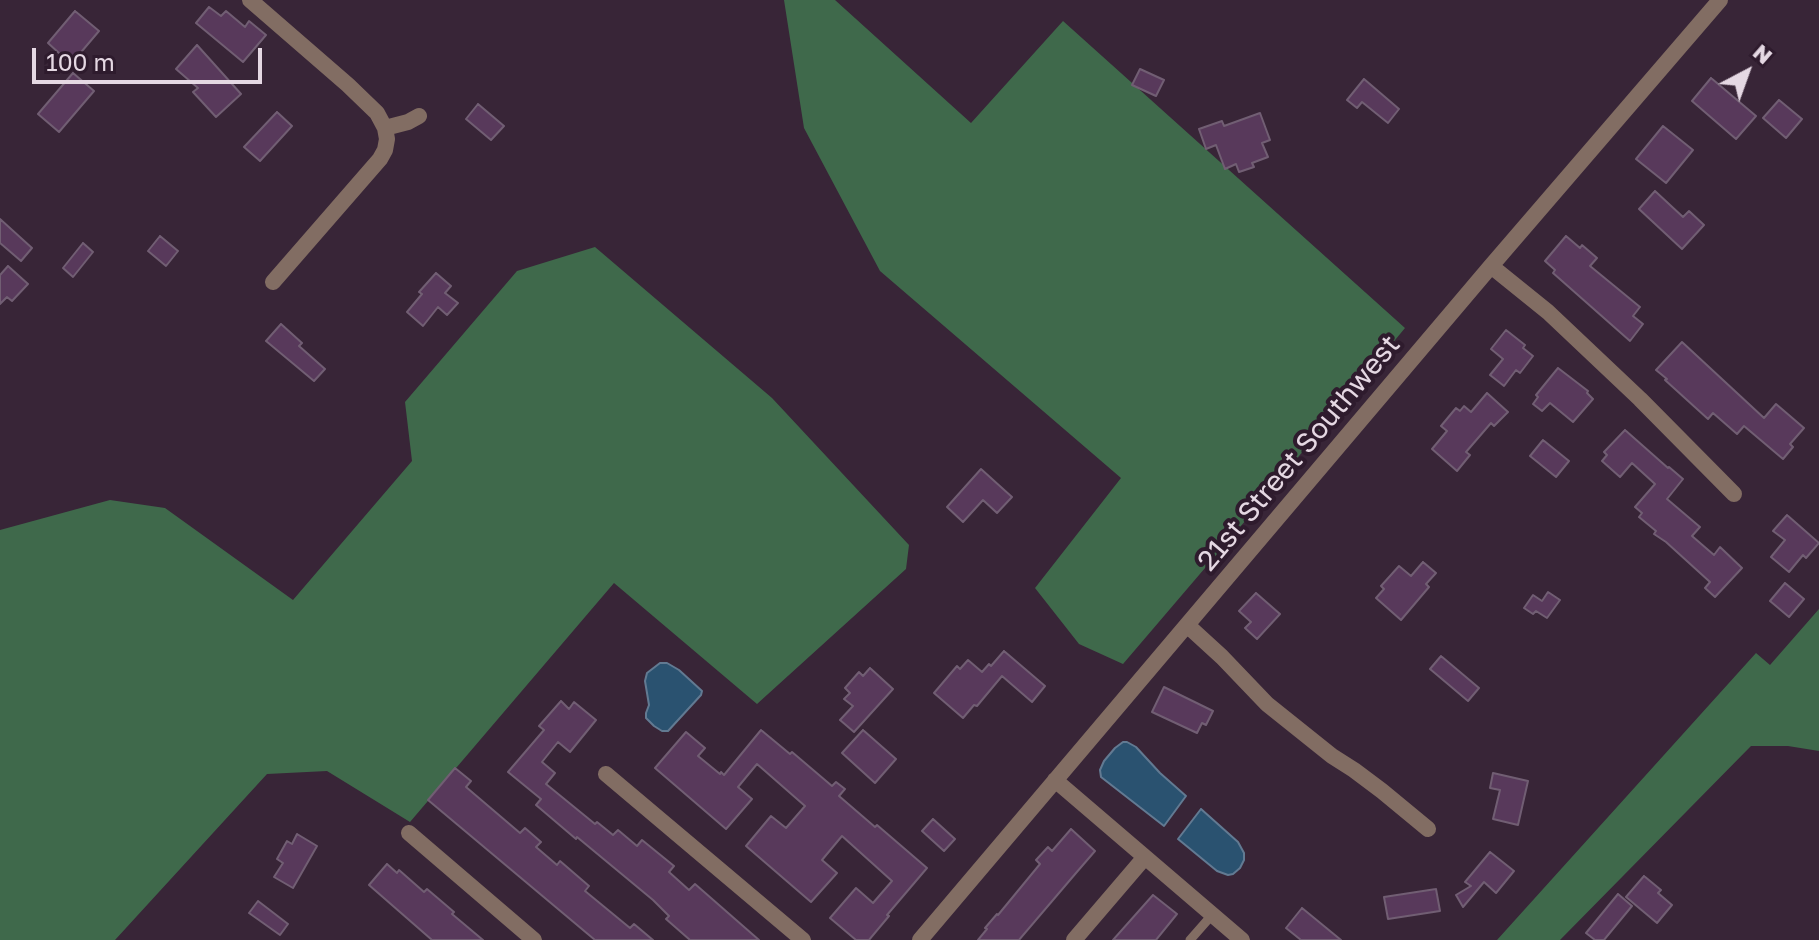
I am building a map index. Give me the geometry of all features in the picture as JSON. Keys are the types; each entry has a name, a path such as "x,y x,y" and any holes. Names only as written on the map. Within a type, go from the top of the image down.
{"street":[{"path":"250,0 377,113 387,139 380,159 273,282"},
{"name":"21st Street Southwest","path":"920,940 1720,0"},
{"path":"385,128 419,116"},
{"path":"1491,266 1548,312 1734,494"},
{"path":"1187,625 1267,704 1428,829"},
{"path":"606,774 803,940"},
{"path":"1055,780 1242,940"},
{"path":"409,833 534,940"},
{"path":"1074,940 1145,857"}],"lane":[{"path":"1190,940 1212,915"}],"green space":[{"path":"784,0 835,0 971,123 1063,21 1405,328 1123,664 1079,644 1035,588 1121,478 880,271 804,128"},
{"path":"595,247 772,398 909,545 906,569 757,704 614,583 410,822 327,771 267,774 115,940 0,940 0,530 110,500 165,508 293,600 412,461 405,402 517,271"},
{"path":"1819,609 1819,751 1788,746 1751,746 1560,940 1497,940 1756,653 1770,665"}],"water":[{"path":"660,663 667,663 679,670 702,691 668,731 662,731 646,718 649,705 645,681 647,673"},
{"path":"1123,742 1136,747 1186,796 1164,826 1101,777 1104,761"},
{"path":"1201,809 1238,842 1244,853 1240,868 1233,874 1217,871 1178,839"}],"building":[{"path":"209,7 221,16 226,11 245,27 249,21 266,35 243,62 196,23"},
{"path":"75,11 99,31 71,64 48,43"},
{"path":"197,45 241,94 216,117 193,92 198,88 176,69"},
{"path":"1140,69 1164,80 1156,96 1132,85"},
{"path":"73,73 94,91 59,132 38,114"},
{"path":"1711,78 1756,116 1736,139 1692,101"},
{"path":"1364,79 1399,109 1388,123 1362,102 1357,108 1347,100"},
{"path":"1779,100 1802,119 1786,138 1763,118"},
{"path":"478,104 504,126 491,140 466,119"},
{"path":"277,112 292,126 260,161 244,147"},
{"path":"1260,113 1270,140 1262,143 1268,157 1252,163 1254,167 1239,172 1236,164 1225,169 1216,145 1206,149 1199,129 1222,121 1224,126"},
{"path":"1663,126 1693,150 1666,183 1636,159"},
{"path":"1655,191 1683,217 1689,211 1704,225 1682,249 1639,209"},
{"path":"0,219 32,248 21,261 0,243"},
{"path":"160,236 178,251 166,266 148,251"},
{"path":"1566,236 1597,258 1590,266 1640,307 1633,316 1643,324 1630,341 1553,273 1555,270 1545,261"},
{"path":"83,243 93,252 73,277 63,268"},
{"path":"8,266 28,284 12,301 7,297 0,304 0,275"},
{"path":"436,273 451,286 445,293 458,303 447,315 438,307 423,326 407,312"},
{"path":"281,324 302,343 299,346 325,369 314,381 266,341"},
{"path":"1506,330 1533,356 1520,373 1516,370 1504,386 1490,375 1503,359 1491,349"},
{"path":"1682,342 1764,418 1776,404 1804,428 1790,444 1793,447 1783,459 1744,426 1737,434 1713,413 1708,419 1656,370"},
{"path":"1558,368 1588,391 1593,399 1573,422 1550,403 1542,411 1533,404 1538,397 1536,395"},
{"path":"1487,393 1508,412 1494,426 1491,423 1466,452 1470,455 1457,471 1432,449 1447,431 1441,426 1456,408 1460,411 1464,406 1471,412"},
{"path":"1625,430 1683,479 1667,499 1700,527 1692,536 1714,555 1720,547 1742,568 1715,597 1705,588 1710,582 1654,534 1656,531 1639,517 1642,513 1635,507 1655,484 1632,463 1620,477 1602,461 1607,455 1604,452"},
{"path":"1543,440 1569,461 1556,477 1530,456"},
{"path":"981,469 1012,497 997,513 983,500 963,522 947,507"},
{"path":"1787,515 1819,543 1806,558 1803,555 1789,572 1771,557 1785,540 1773,531"},
{"path":"1423,562 1436,573 1426,584 1429,587 1401,620 1376,598 1384,589 1381,586 1399,566 1411,576"},
{"path":"1785,583 1804,599 1789,617 1770,601"},
{"path":"1548,592 1560,600 1547,618 1524,608 1533,595 1542,601"},
{"path":"1256,593 1280,614 1257,639 1245,628 1251,622 1239,611"},
{"path":"1004,651 1045,686 1032,702 1002,676 963,718 934,693 957,666 960,669 968,660 982,672"},
{"path":"1441,656 1479,688 1468,701 1430,669"},
{"path":"870,668 893,689 854,732 840,720 853,706 844,699 850,693 845,688 859,672 863,676"},
{"path":"1164,687 1213,711 1206,725 1202,723 1197,733 1152,712"},
{"path":"561,701 569,709 574,702 596,720 570,752 558,742 542,762 555,773 546,784 613,835 618,830 637,846 642,840 674,866 669,872 689,890 695,884 759,940 690,940 666,919 669,916 653,900 536,805 541,799 508,772 544,730 539,726"},
{"path":"761,730 832,786 836,782 845,789 839,796 927,868 869,940 856,940 830,918 856,888 873,903 892,881 842,836 822,860 837,873 811,902 746,846 771,816 786,828 805,806 757,764 738,787 752,799 726,829 655,768 686,732 705,748 698,756 724,775"},
{"path":"863,730 896,759 875,783 842,753"},
{"path":"455,768 471,781 466,787 520,833 525,828 541,842 536,847 557,865 560,861 589,886 585,891 630,928 634,924 653,940 595,940 428,800"},
{"path":"1493,773 1528,781 1518,825 1493,819 1500,790 1490,788"},
{"path":"933,819 955,839 944,851 922,831"},
{"path":"1071,829 1095,851 1019,940 978,940 1040,864 1036,860 1048,847 1052,851"},
{"path":"297,834 317,846 293,888 274,877 283,863 277,859 287,841 292,844"},
{"path":"1490,852 1514,871 1496,893 1484,882 1463,907 1456,895 1471,886 1465,882"},
{"path":"387,864 397,873 399,870 424,892 427,889 483,940 432,940 369,885"},
{"path":"1644,876 1661,890 1658,893 1672,905 1657,923 1626,897"},
{"path":"1436,889 1440,911 1388,919 1384,897"},
{"path":"1618,894 1632,906 1604,940 1595,940 1586,933"},
{"path":"1153,895 1177,914 1156,940 1113,940"},
{"path":"258,901 288,924 280,935 249,913"},
{"path":"1302,908 1341,940 1301,940 1286,928"}]}
